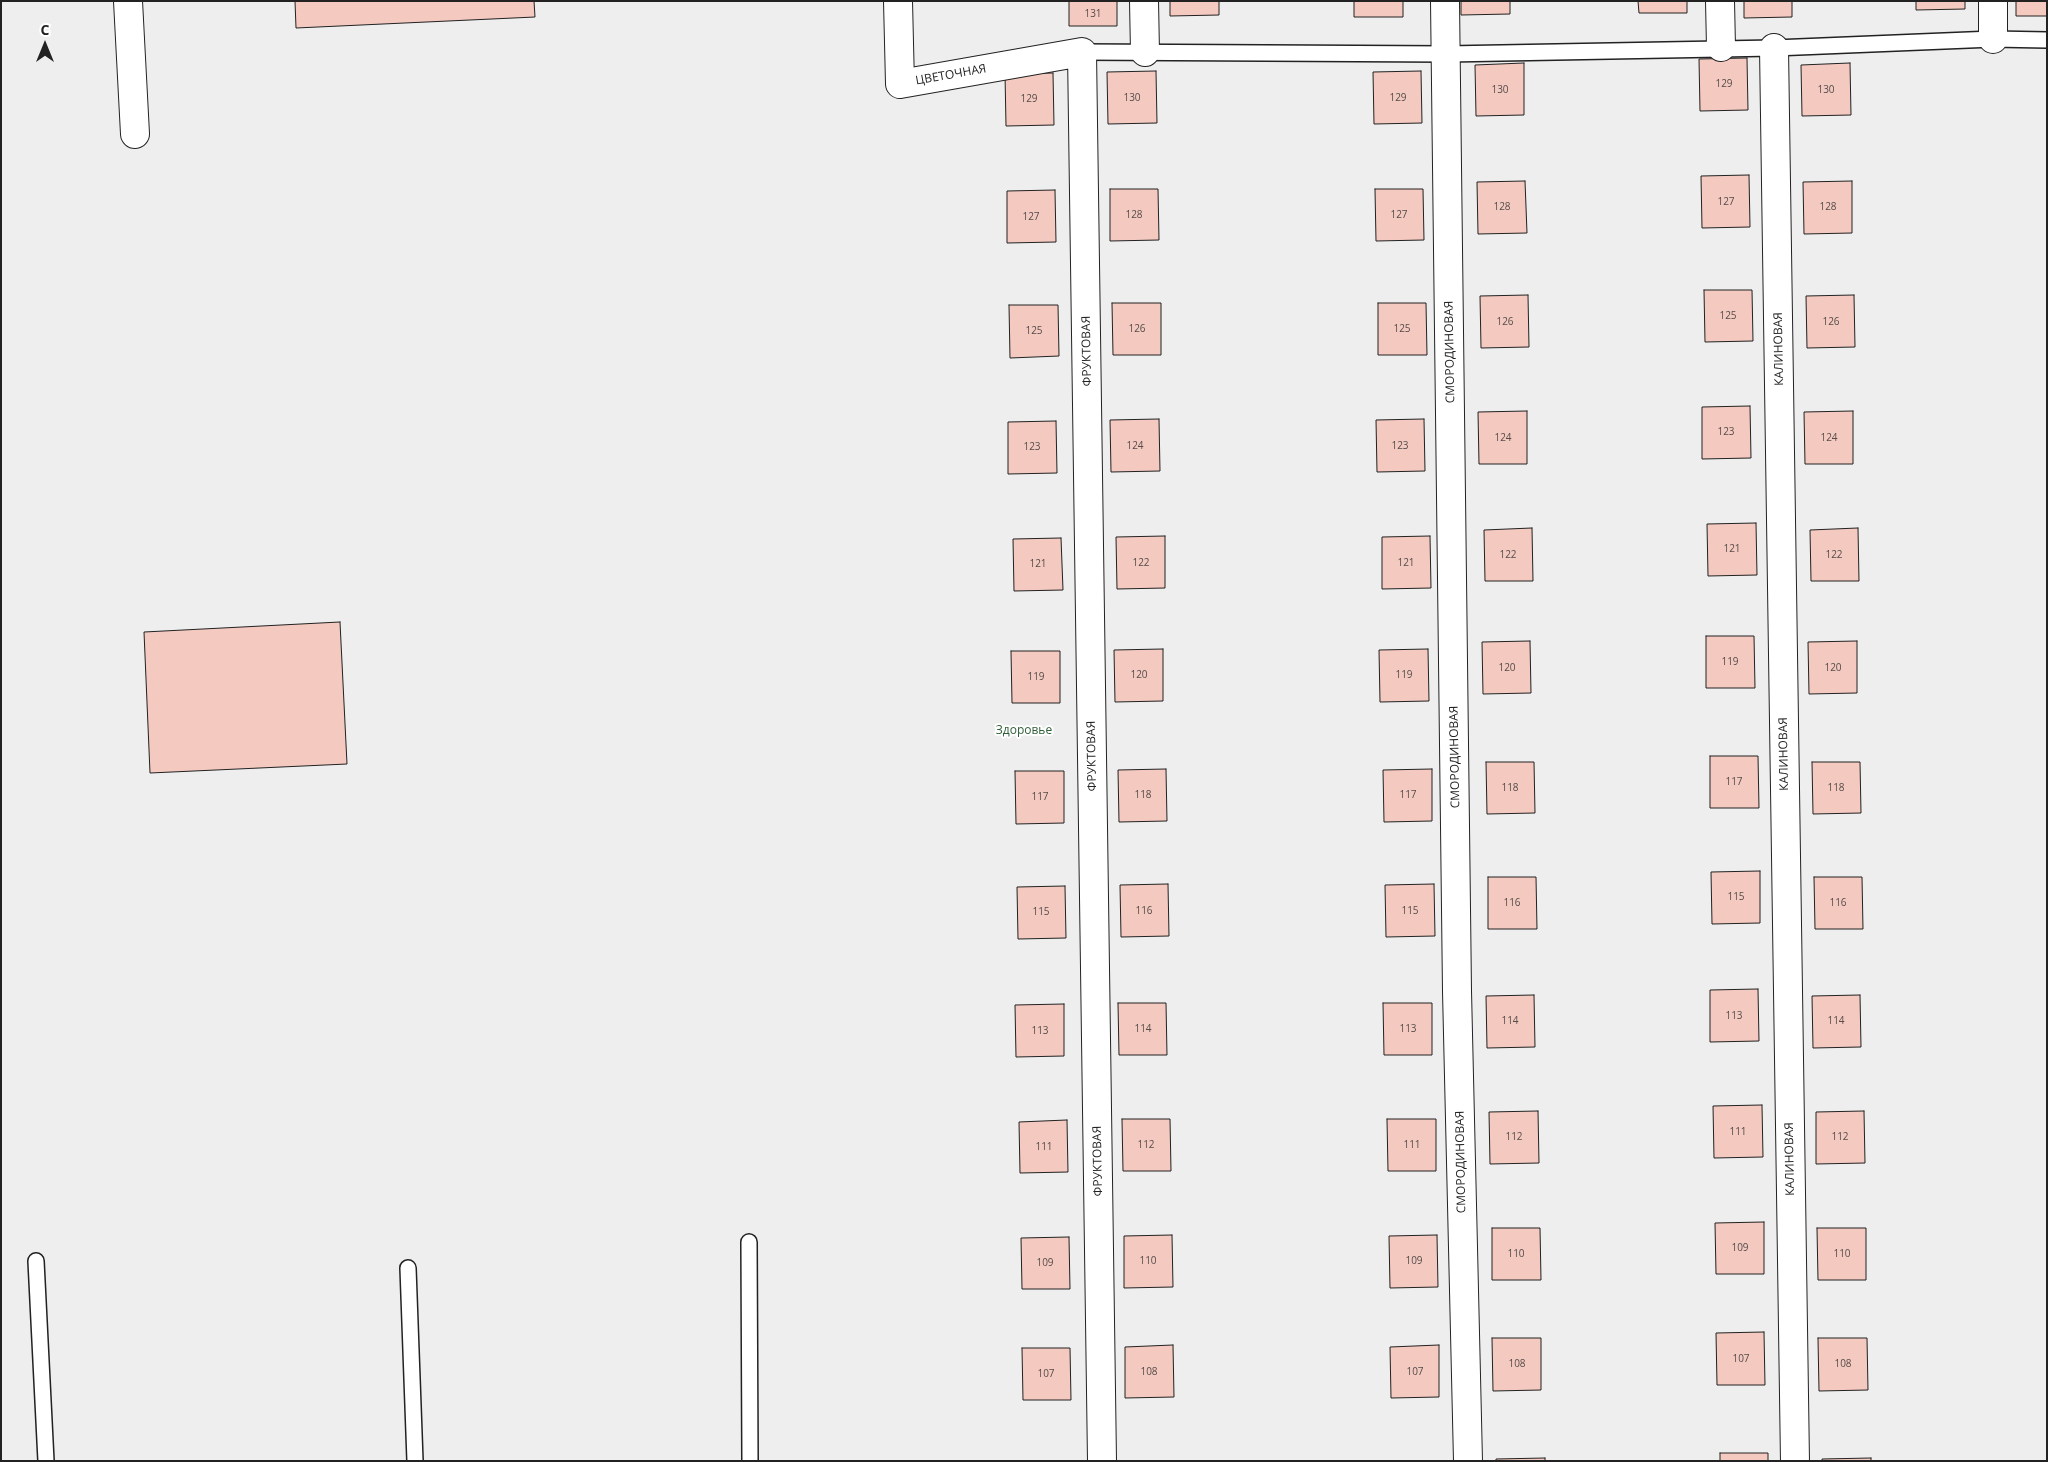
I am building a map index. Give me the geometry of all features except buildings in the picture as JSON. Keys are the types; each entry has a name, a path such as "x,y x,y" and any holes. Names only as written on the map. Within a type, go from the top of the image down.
{"street":[{"path":"128,1 134,134"},
{"name":"ЦВЕТОЧНАЯ","path":"898,1 900,84 1082,52"},
{"path":"1144,1 1145,52"},
{"name":"СМОРОДИНОВАЯ","path":"1445,1 1457,991 1468,1461"},
{"path":"1720,1 1720,47"},
{"path":"1993,1 1993,38"},
{"name":"КАЛИНОВАЯ","path":"1774,48 1795,1461"},
{"name":"ФРУКТОВАЯ","path":"1082,52 1102,1461"}],"lane":[{"path":"1082,52 1447,54 1720,47 1774,48 1993,38 2047,40"},
{"path":"749,1242 750,1461"},
{"path":"36,1261 46,1461"},
{"path":"408,1268 415,1461"}],"green space":[{"name":"Здоровье","path":"1,1 2047,1 2047,1461 1,1461"}]}
